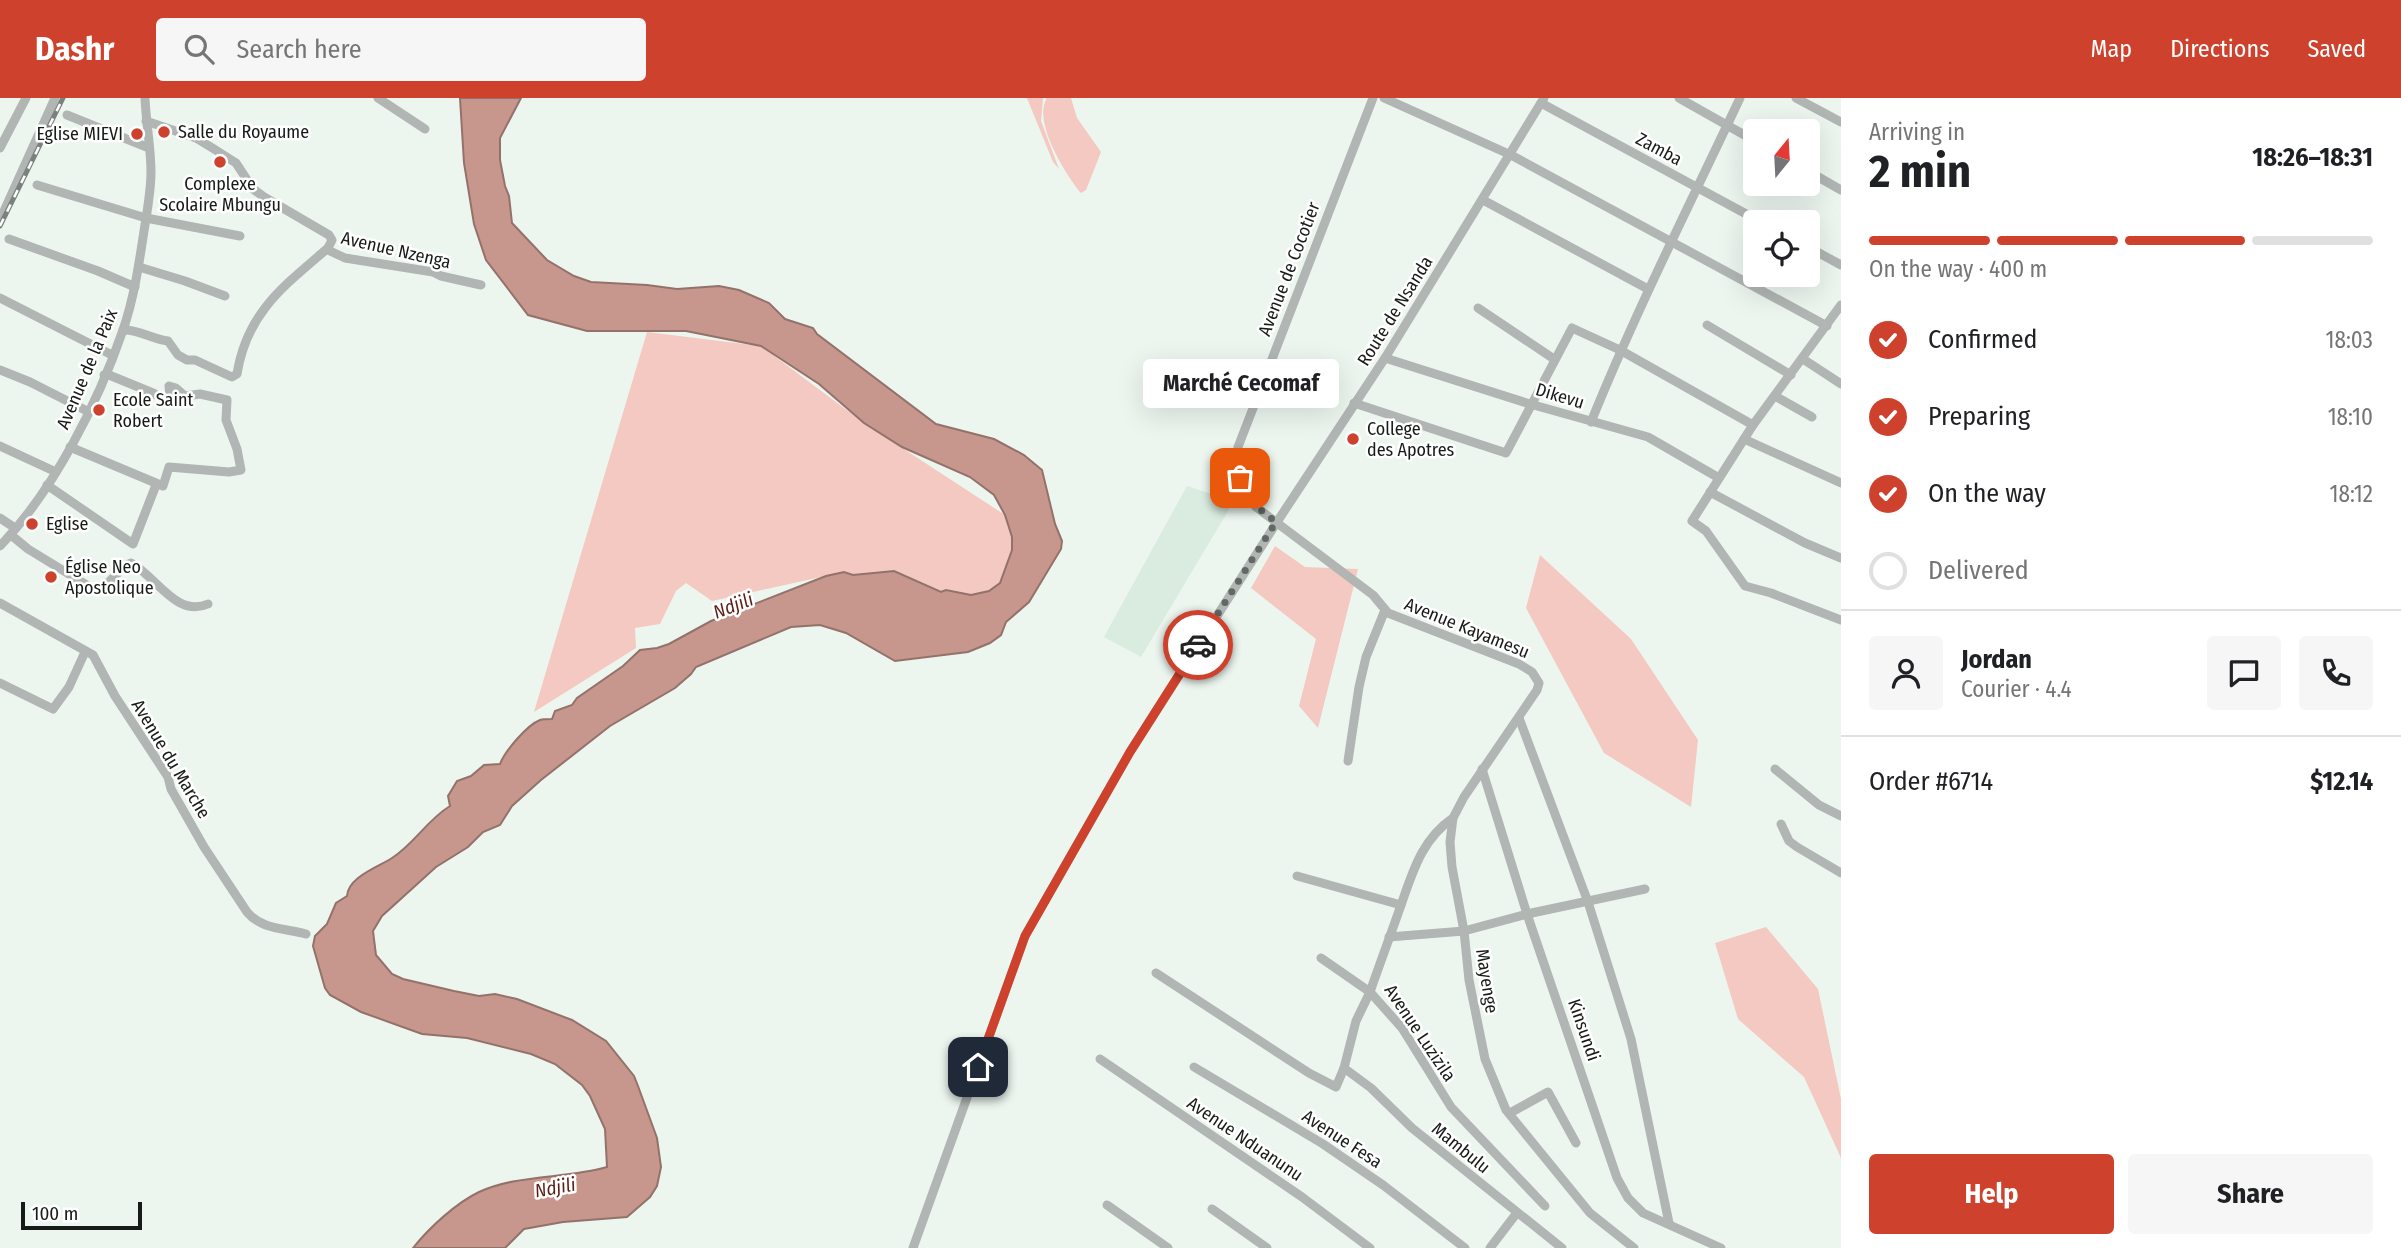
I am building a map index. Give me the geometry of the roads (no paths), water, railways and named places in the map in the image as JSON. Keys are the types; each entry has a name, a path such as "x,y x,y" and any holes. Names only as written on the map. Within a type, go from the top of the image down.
{"street":[{"path":"0,148 26,98"},
{"path":"1,216 55,98"},
{"name":"Avenue de la Paix","path":"0,546 56,472 89,412 123,330 139,267 151,174 145,98"},
{"path":"378,98 425,130"},
{"name":"Avenue de Cocotier","path":"1276,522 1256,507 1243,490 1237,463 1238,447 1373,98"},
{"path":"1384,98 1511,155 1827,327"},
{"path":"1679,98 1743,134"},
{"path":"1591,422 1648,289 1740,98"},
{"path":"1796,98 1841,122"},
{"name":"Route de Nsanda","path":"913,1248 1025,936 1130,752 1276,522 1385,358 1543,101"},
{"name":"Zamba","path":"1543,101 1743,212"},
{"path":"67,115 149,148"},
{"name":"Avenue Nzenga","path":"146,121 196,138 236,163 253,189 328,235 332,240 328,248 330,251 345,258 433,272 481,285"},
{"path":"1820,178 1841,190"},
{"path":"37,185 146,218 240,236"},
{"path":"1483,200 1648,289"},
{"path":"9,239 135,287"},
{"path":"123,330 130,329 168,341 178,355 232,377 237,374 242,348 260,315 278,291 328,248"},
{"path":"1820,254 1841,265"},
{"path":"139,267 225,296"},
{"path":"0,298 112,355"},
{"path":"1478,308 1554,359"},
{"path":"1840,309 1753,425 1692,521 1706,531 1745,586 1841,620"},
{"path":"1707,325 1791,375"},
{"path":"1354,403 1506,453 1572,328 1620,350 1753,425"},
{"name":"Dikevu","path":"1385,358 1530,404 1647,437 1719,478"},
{"path":"1803,359 1841,384"},
{"path":"0,370 89,412"},
{"path":"47,485 133,544 169,467 229,472 241,470 237,449 226,420 227,400 200,394 185,396 169,386 170,397 165,400 116,377 104,375"},
{"path":"1775,396 1812,416"},
{"path":"1744,439 1841,484"},
{"path":"0,446 56,472"},
{"path":"70,447 159,486"},
{"path":"1710,492 1805,543 1841,558"},
{"path":"0,518 28,549 95,590 104,588 131,563 141,568 160,589 186,607 208,604"},
{"name":"Avenue Kayamesu","path":"1276,522 1373,595 1385,610 1518,664 1536,676 1539,683 1537,690"},
{"name":"Avenue du Marche","path":"0,603 93,655 168,777 171,789 204,847 247,912 263,925 306,934"},
{"path":"1348,761 1366,657 1385,610"},
{"path":"0,683 53,709 69,687 85,652"},
{"name":"Mayenge","path":"1537,690 1482,769 1453,818 1451,867 1464,931 1469,980 1481,1042 1506,1110 1590,1213 1634,1248"},
{"path":"1519,718 1588,902 1631,1039 1669,1223"},
{"name":"Kinsundi","path":"1482,769 1527,914 1617,1178 1628,1198 1643,1213 1721,1248"},
{"path":"1775,769 1823,808 1841,816"},
{"name":"Avenue Luzizila","path":"1453,818 1434,833 1410,876 1370,992 1402,1028 1451,1107 1545,1206"},
{"path":"1781,824 1789,841 1827,867 1841,873"},
{"path":"1297,876 1401,905"},
{"path":"1389,937 1464,931 1527,914 1646,890"},
{"path":"1156,973 1309,1073 1336,1087 1344,1068 1356,1021 1370,992 1321,958"},
{"name":"Avenue Nduanunu","path":"1100,1059 1302,1197 1370,1248"},
{"name":"Avenue Fesa","path":"1194,1067 1323,1144 1383,1185 1465,1248"},
{"name":"Mambulu","path":"1344,1068 1351,1071 1412,1128 1516,1214 1562,1248"},
{"path":"1510,1113 1548,1092 1576,1143"},
{"path":"1107,1205 1168,1248"},
{"path":"1212,1209 1267,1248"},
{"path":"1490,1248 1516,1214"}],"water":[{"name":"Ndjili","path":"460,98 521,98 500,138 500,160 509,196 512,223 547,260 574,276 591,282 677,289 719,286 739,290 769,303 785,319 813,328 817,334 936,424 994,439 1024,455 1042,470 1055,524 1062,541 1061,549 1029,602 1006,622 1001,635 968,652 895,661 846,633 820,625 791,627 696,667 675,688 610,726 541,780 512,806 500,825 483,832 468,847 436,867 382,916 373,931 376,955 392,974 403,979 479,996 495,994 517,999 572,1020 606,1041 634,1076 657,1138 661,1167 657,1186 650,1197 627,1217 563,1222 524,1229 505,1248 413,1248 443,1217 479,1192 510,1182 607,1167 605,1129 582,1085 555,1064 531,1054 467,1038 422,1034 361,1012 330,995 325,988 313,946 315,936 327,924 336,903 347,896 352,883 408,846 434,818 450,806 448,796 457,781 471,776 484,765 500,764 511,746 529,727 540,720 552,719 555,711 572,705 577,698 623,666 640,650 669,644 711,621 826,576 844,572 853,575 894,571 941,592 946,590 971,595 989,591 1000,583 1012,550 1012,537 1005,515 994,495 970,477 902,447 864,423 819,384 761,346 686,331 587,331 528,315 486,260 474,224 464,163"}],"railway":[{"path":"0,226 63,98"}],"place":[{"name":"Salle du Royaume","path":"164,132"},
{"name":"Eglise MIEVI","path":"137,134"},
{"name":"Complexe Scolaire Mbungu","path":"220,162"},
{"name":"Ecole Saint Robert","path":"99,410"},
{"name":"College des Apotres","path":"1353,439"},
{"name":"Marché Cecomaf","path":"1240,478"},
{"name":"Eglise","path":"32,524"},
{"name":"Église Neo Apostolique","path":"51,577"}]}
